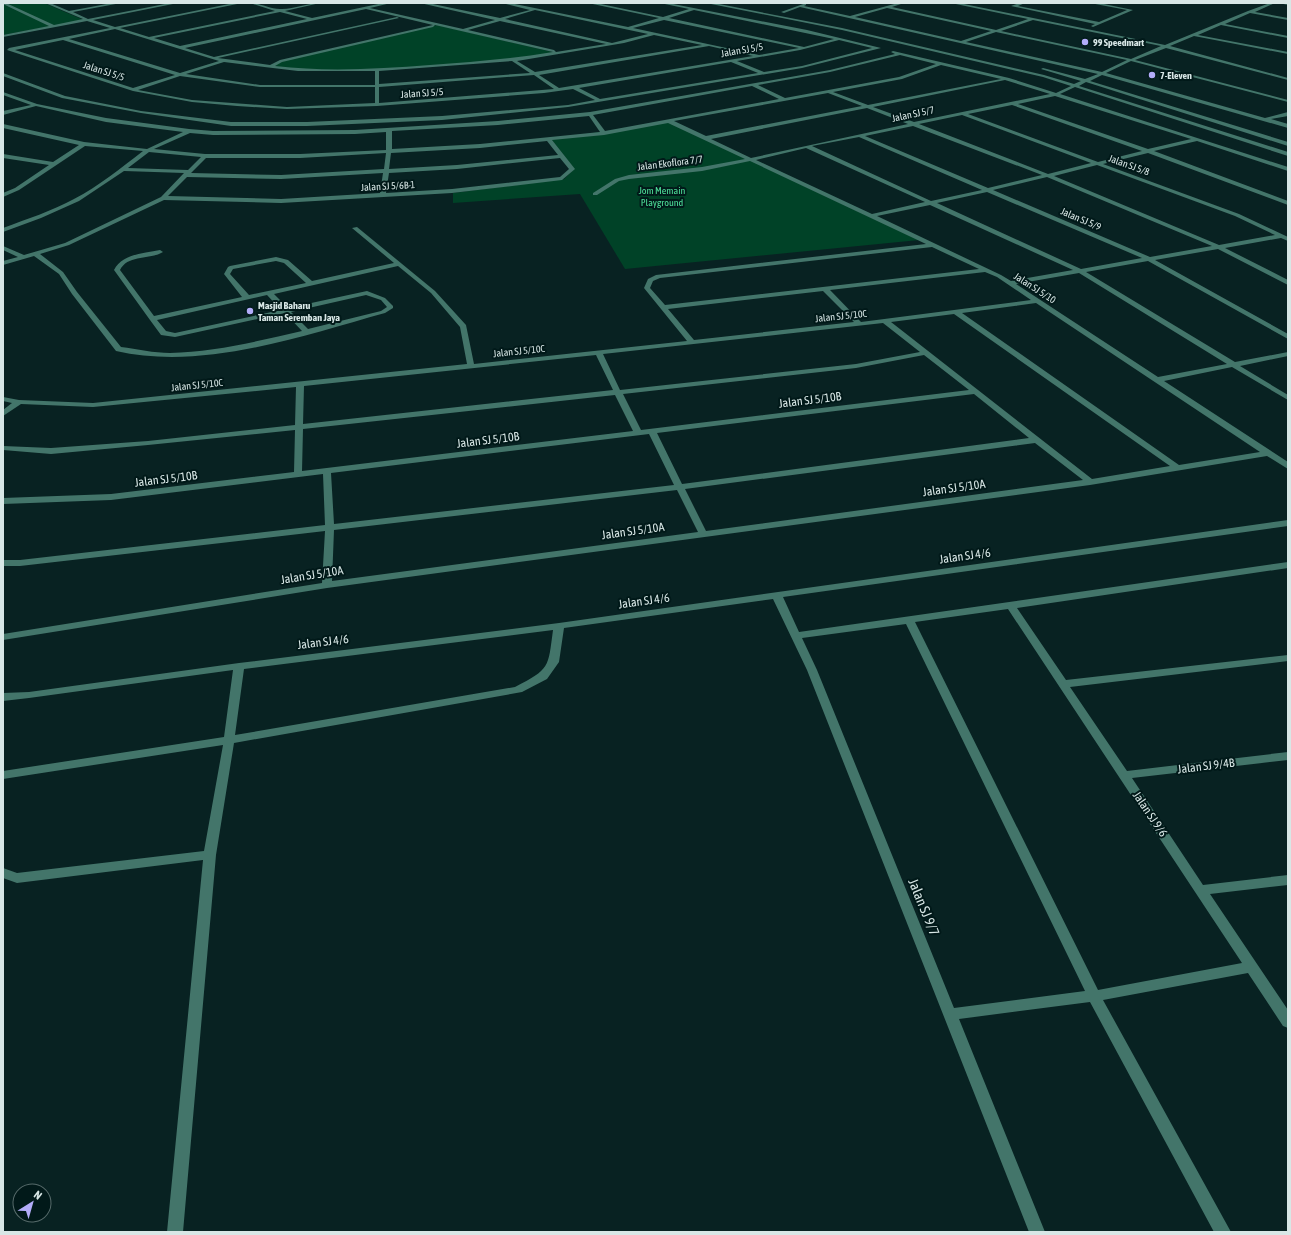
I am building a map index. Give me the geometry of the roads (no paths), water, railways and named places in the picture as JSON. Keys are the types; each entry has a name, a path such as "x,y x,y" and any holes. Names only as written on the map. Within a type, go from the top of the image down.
{"street":[{"path":"3,3 53,26"},
{"path":"49,4 55,3"},
{"path":"69,12 119,3"},
{"path":"3,36 176,3"},
{"path":"3,50 240,3"},
{"path":"252,3 313,19"},
{"path":"149,38 318,3"},
{"path":"180,48 389,3"},
{"path":"422,3 614,44"},
{"path":"506,3 763,56"},
{"path":"590,3 805,48"},
{"path":"662,3 879,48 1007,79 1197,138 1288,169"},
{"path":"708,3 842,29 1044,76 1078,85 1288,154"},
{"path":"737,3 752,6"},
{"path":"783,12 807,3"},
{"path":"849,18 902,3"},
{"path":"953,3 1165,46 1288,79"},
{"path":"1023,3 1013,6 1098,23"},
{"path":"1083,29 1132,10 1092,3"},
{"name":"Jalan SJ 5/7","path":"752,159 961,113 1057,94 1131,60 1272,3"},
{"path":"1281,3 1288,4"},
{"path":"49,4 88,20 224,61 298,70 377,70 513,60 614,44 653,34"},
{"path":"799,6 1101,73 1288,126"},
{"path":"886,7 1131,60 1288,101"},
{"path":"364,8 560,53"},
{"path":"462,31 535,9"},
{"path":"628,28 694,9"},
{"path":"1009,14 1024,9"},
{"path":"775,10 798,15"},
{"path":"1249,12 1288,19"},
{"path":"213,58 401,17"},
{"path":"813,18 852,26"},
{"path":"959,42 1034,19"},
{"path":"1220,24 1288,37"},
{"path":"270,67 280,61 437,25"},
{"path":"1194,34 1288,53"},
{"path":"62,38 181,75 260,86 377,86 534,74 709,45"},
{"name":"Jalan SJ 5/5","path":"9,49 133,90 192,100 237,105 287,108 377,105 536,93 763,56 805,48 838,39"},
{"path":"3,74 64,97 141,112 231,124 307,124 442,118 568,106 802,67 879,48"},
{"path":"3,93 36,105 106,120 189,131 213,133 355,132 498,123 590,114 830,71 899,54"},
{"path":"513,60 558,90"},
{"path":"133,90 224,61"},
{"path":"732,61 762,73"},
{"path":"3,126 84,144 205,156 300,156 480,146 604,133 900,78 942,63"},
{"path":"1036,67 1086,80 1288,144"},
{"path":"377,70 377,105"},
{"path":"705,138 1007,79"},
{"path":"753,85 783,99"},
{"path":"574,87 600,101"},
{"path":"827,91 1047,175 1219,247 1288,283"},
{"path":"1011,103 1148,150 1288,203"},
{"path":"388,120 390,104"},
{"path":"3,113 36,105"},
{"name":"Jalan SJ 5/8","path":"961,113 1237,215 1286,237"},
{"path":"590,114 604,133"},
{"path":"1266,119 1288,114"},
{"name":"Jalan SJ 5/10","path":"669,121 986,270 1010,283 1288,466"},
{"path":"383,195 389,151 389,130"},
{"path":"3,230 39,217 77,200 122,170 148,150 189,131"},
{"name":"Jalan SJ 5/9","path":"859,135 1149,259 1288,336"},
{"path":"871,216 988,190 1197,138"},
{"name":"Jalan SJ 5/6B-1","path":"163,198 281,201 452,192 562,178 572,169 548,139"},
{"path":"3,195 17,189 84,144"},
{"path":"807,146 1080,271 1288,398"},
{"path":"3,156 54,164"},
{"path":"3,263 67,244 163,198 205,156"},
{"path":"122,170 281,177 458,167 562,156"},
{"name":"Jalan Ekoflora 7/7","path":"595,194 617,180 629,177 702,169 752,159"},
{"path":"3,187 17,189"},
{"path":"355,228 433,292 463,327 471,366"},
{"path":"1010,283 1286,237"},
{"path":"692,342 664,307 646,288 650,280 658,276 934,246"},
{"path":"3,248 24,257"},
{"path":"36,254 61,273 74,293 119,349 169,355 225,350 307,332 383,312 391,307 383,299 367,293 174,335 164,333 152,319 117,270 120,264 135,257 160,252"},
{"path":"247,298 227,274 230,268 276,259 283,260 310,284"},
{"path":"152,319 399,264"},
{"path":"664,307 826,290 986,270"},
{"path":"826,290 859,324"},
{"path":"269,293 307,332"},
{"name":"Jalan SJ 5/10C","path":"3,399 19,402 93,405 859,324 1037,301"},
{"path":"956,312 1177,467"},
{"path":"885,321 1090,482"},
{"path":"598,352 638,433"},
{"path":"3,448 51,451 148,443 856,366 925,353"},
{"path":"1157,380 1288,354"},
{"path":"298,475 300,384"},
{"name":"Jalan SJ 5/10B","path":"3,501 111,497 975,392"},
{"path":"3,414 19,402"},
{"path":"652,432 703,534"},
{"path":"3,563 20,563 680,487 1036,440"},
{"name":"Jalan SJ 5/10A","path":"3,637 327,585 1090,482 1267,453"},
{"path":"327,471 330,527 327,585"},
{"name":"Jalan SJ 4/6","path":"3,697 29,695 239,666 559,626 1288,523"},
{"path":"796,636 1288,565"},
{"name":"Jalan SJ 9/7","path":"777,596 812,670 1037,1232"},
{"name":"Jalan SJ 9/6","path":"1011,606 1288,1022"},
{"path":"909,620 1094,996 1222,1232"},
{"path":"3,775 229,740 518,690 543,677 554,662 559,626"},
{"path":"1063,684 1288,658"},
{"path":"175,1232 210,855 229,740 239,666"},
{"name":"Jalan SJ 9/4B","path":"1124,775 1288,756"},
{"path":"3,873 17,878 210,855"},
{"path":"1200,890 1288,880"},
{"path":"950,1014 1094,996 1252,967"}],"place":[{"name":"99 Speedmart","path":"1085,42"},
{"name":"7-Eleven","path":"1152,75"},
{"name":"Masjid Baharu Taman Seremban Jaya","path":"250,311"}],"park label":[{"name":"Jom Memain Playground","path":"662,196"}]}
